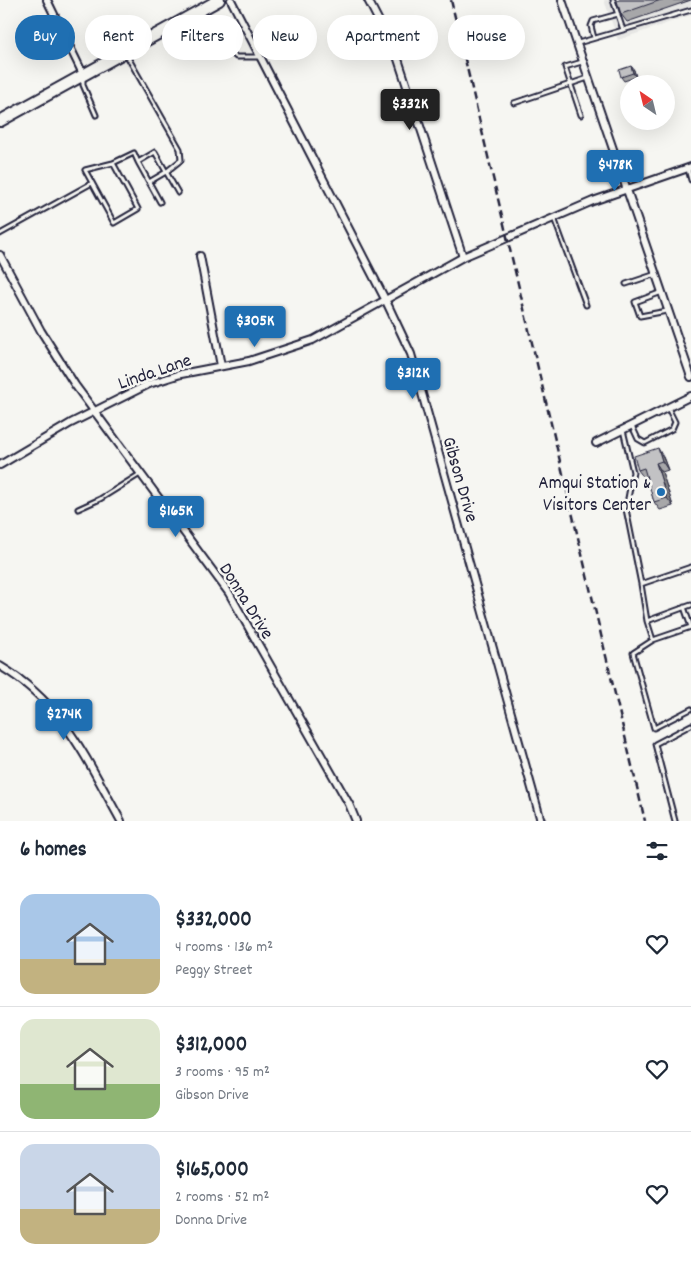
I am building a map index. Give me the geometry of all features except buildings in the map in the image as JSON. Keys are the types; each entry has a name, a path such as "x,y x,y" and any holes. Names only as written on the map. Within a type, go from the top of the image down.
{"main road":[{"path":"191,15 219,0"},
{"path":"0,121 110,60"}],"street":[{"path":"47,0 54,15"},
{"name":"Gibson Drive","path":"231,0 253,42"},
{"path":"368,0 398,56 463,257"},
{"path":"562,0 691,377"},
{"path":"75,56 84,74"},
{"name":"Gibson Drive","path":"263,60 386,301 411,354 541,821"},
{"name":"Linda Lane","path":"0,466 94,411 149,384 181,374 264,357 313,340 463,257 626,189 689,168"},
{"name":"Donna Drive","path":"0,255 51,347 94,411 229,593 349,804 356,821"},
{"path":"200,256 221,366"},
{"path":"596,443 691,396"},
{"path":"0,666 38,692 72,733 121,821"}],"lane":[{"path":"613,0 623,30"},
{"path":"577,43 691,10"},
{"path":"594,38 590,26 593,21 618,14"},
{"path":"130,60 180,149 181,160 149,182"},
{"path":"581,115 565,67 583,62"},
{"path":"84,74 83,85 96,116"},
{"path":"514,102 588,78"},
{"path":"138,162 155,152 178,193"},
{"path":"113,163 138,209 114,223 85,170 113,163 134,153 160,202"},
{"path":"689,168 691,180"},
{"path":"0,234 92,183"},
{"path":"554,218 586,305"},
{"path":"626,284 656,274"},
{"path":"662,292 635,302 640,316 669,311"},
{"path":"632,426 638,439 645,443 672,429 675,422 668,407"},
{"path":"623,430 633,472 626,508 647,621 653,640"},
{"path":"78,509 100,499 140,473"},
{"path":"640,584 691,567"},
{"path":"647,621 691,605"},
{"path":"684,608 691,627 653,640 633,653 654,728 691,709"},
{"path":"675,821 656,744 691,725"}],"shaded area":[{"path":"604,0 691,0 691,15 618,40"}],"railway":[{"path":"451,0 645,821"}],"place":[{"name":"Amqui Station & Visitors Center","path":"661,492"}]}
